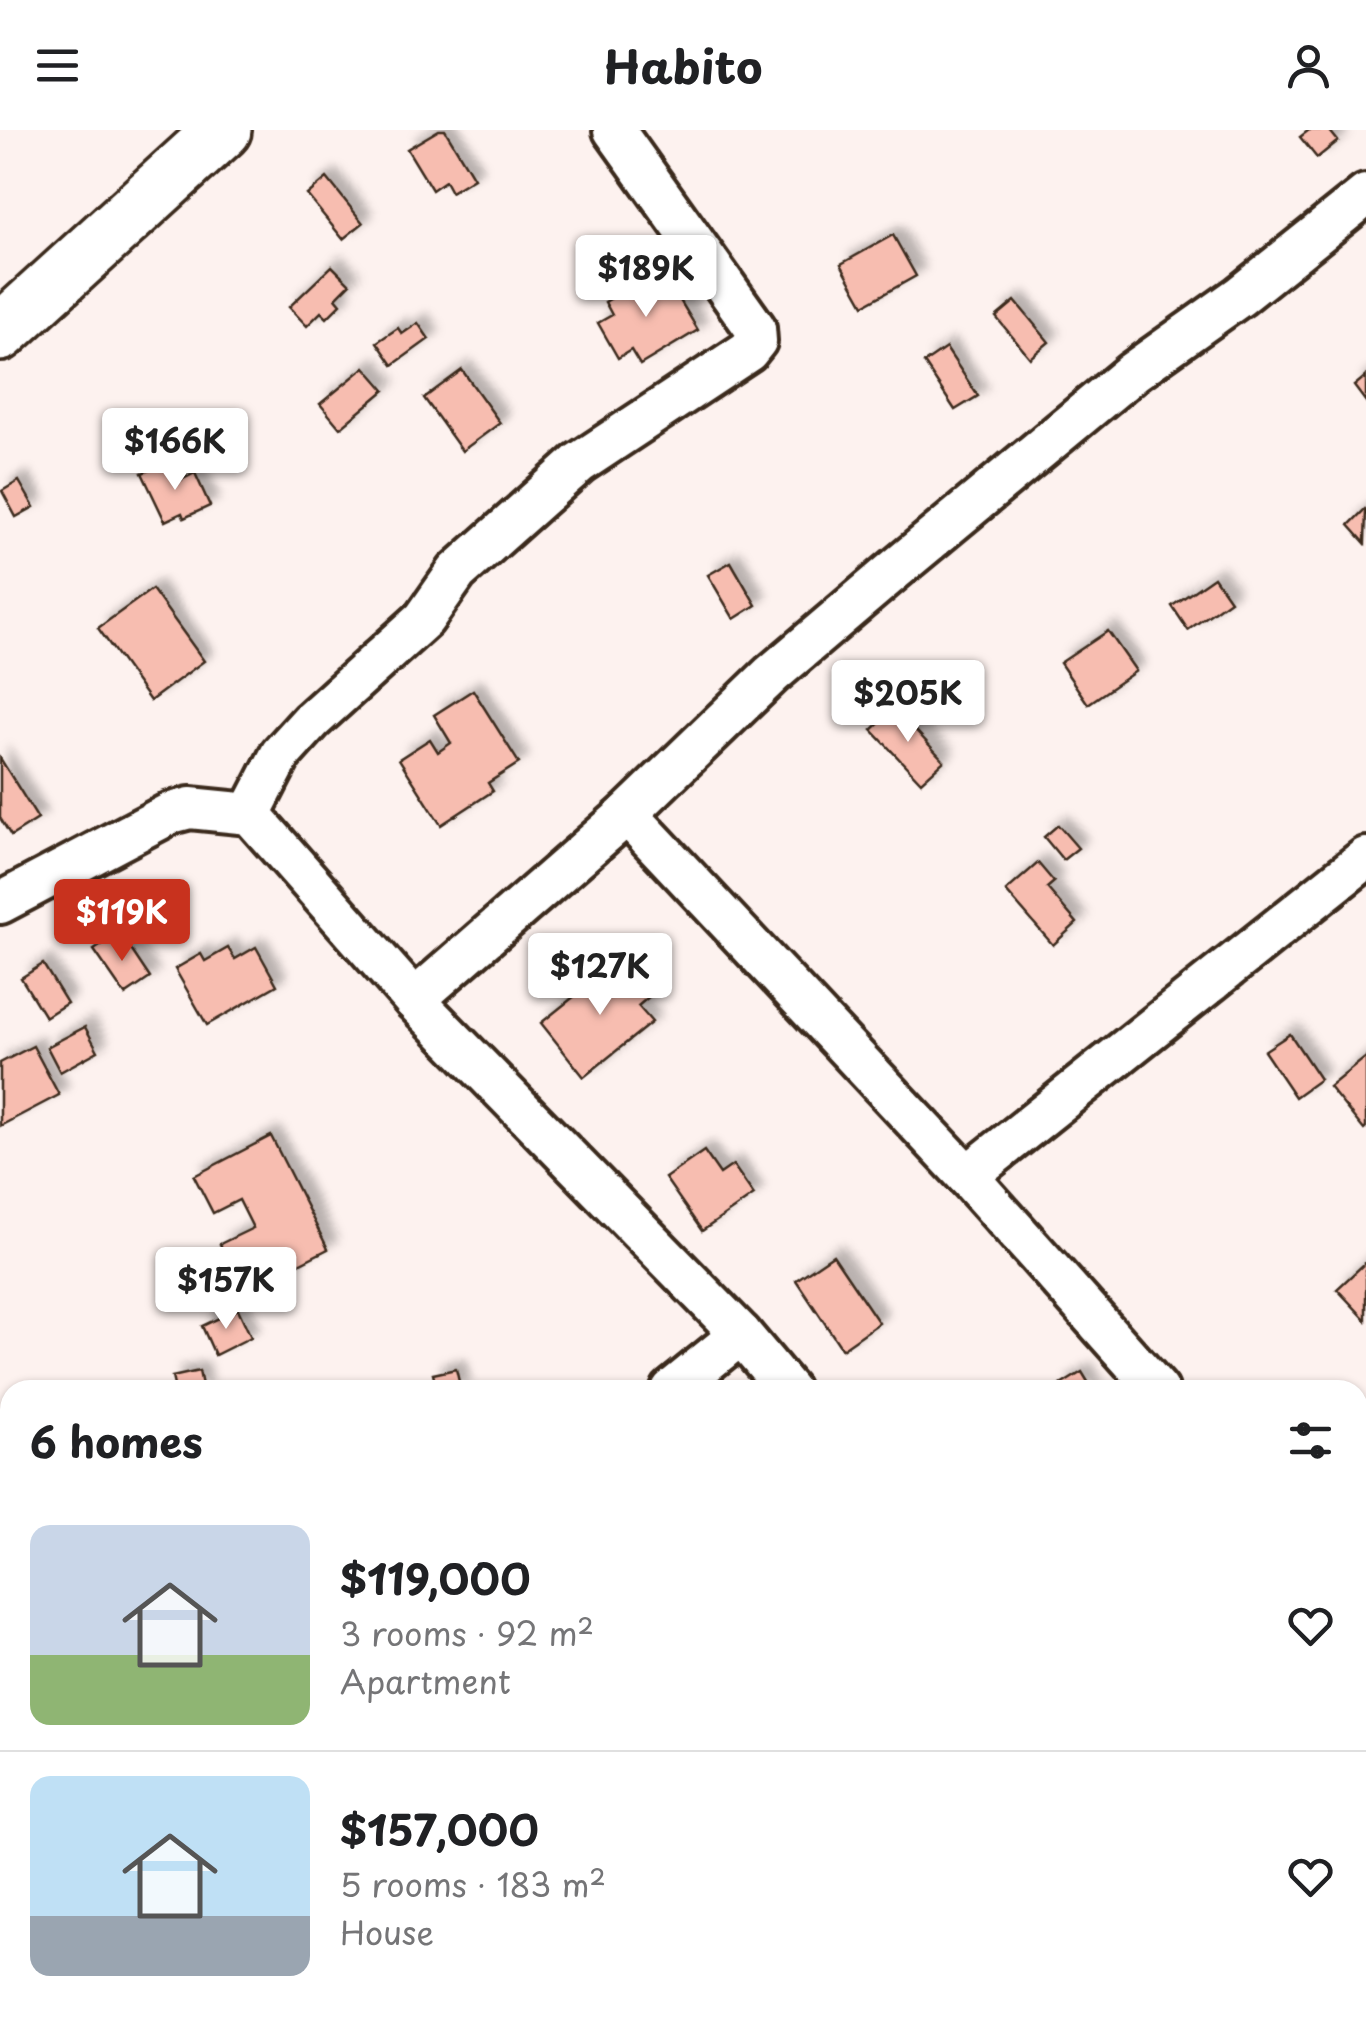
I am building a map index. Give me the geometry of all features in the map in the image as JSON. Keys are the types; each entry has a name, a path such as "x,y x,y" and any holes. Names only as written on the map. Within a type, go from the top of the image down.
{"street":[{"path":"0,333 223,130"},
{"path":"250,814 281,754 424,619 457,572 579,464 748,351 756,340 755,328 614,130"},
{"path":"414,1000 627,814 772,674 1133,372 1240,296 1366,196"},
{"path":"0,903 170,813 190,808 250,814 414,1000 741,1334 780,1380"},
{"path":"627,814 967,1176 1149,1380"},
{"path":"967,1176 1366,858"},
{"path":"684,1380 741,1334"}],"building":[{"path":"445,130 474,178 451,192 445,181 432,190 407,149"},
{"path":"1309,130 1329,130 1338,141 1317,158 1300,137"},
{"path":"327,178 363,223 343,239 307,195"},
{"path":"893,235 916,276 864,305 841,264"},
{"path":"332,266 350,284 336,298 341,304 327,318 321,312 307,326 289,307"},
{"path":"650,275 658,288 669,282 698,330 640,365 631,350 618,358 598,323 612,315 605,302"},
{"path":"1015,301 1049,342 1030,358 996,317"},
{"path":"418,323 429,339 393,365 377,342 398,328 402,334"},
{"path":"946,348 978,396 955,410 924,363"},
{"path":"365,367 385,390 340,428 320,404"},
{"path":"462,370 500,423 462,451 424,398"},
{"path":"1366,376 1366,402 1354,386"},
{"path":"166,463 175,483 195,473 210,506 184,518 182,513 165,521 142,473"},
{"path":"19,481 34,507 16,517 2,491"},
{"path":"1366,510 1365,543 1349,525"},
{"path":"731,562 756,605 734,619 708,575"},
{"path":"1214,577 1230,600 1188,630 1172,606"},
{"path":"152,589 204,661 150,701 98,628"},
{"path":"1108,631 1136,671 1088,704 1060,663"},
{"path":"473,690 519,763 488,783 493,791 441,825 399,759 430,739 438,752 451,743 434,715"},
{"path":"895,708 944,761 921,782 872,730"},
{"path":"0,758 38,819 11,836 0,818"},
{"path":"1058,825 1078,848 1063,860 1044,837"},
{"path":"1038,863 1054,882 1047,888 1077,923 1053,945 1006,891"},
{"path":"120,933 150,978 125,995 94,950"},
{"path":"256,947 277,985 207,1025 175,969 201,954 205,961 228,948 235,959"},
{"path":"621,959 651,995 638,1006 652,1022 584,1077 541,1023"},
{"path":"43,964 67,1003 45,1017 21,978"},
{"path":"85,1027 98,1051 60,1072 47,1047"},
{"path":"1290,1034 1320,1079 1295,1097 1264,1051"},
{"path":"33,1046 59,1095 0,1126 0,1063"},
{"path":"1366,1057 1366,1128 1364,1130 1329,1087"},
{"path":"271,1136 328,1249 244,1292 220,1244 253,1228 239,1200 213,1213 194,1176"},
{"path":"704,1151 720,1174 733,1165 754,1195 702,1231 665,1178"},
{"path":"833,1255 879,1323 842,1349 796,1280"},
{"path":"1366,1262 1366,1320 1337,1289"},
{"path":"238,1309 251,1337 215,1355 202,1326"},
{"path":"456,1369 459,1380 434,1380 433,1374"},
{"path":"199,1371 201,1380 173,1380 172,1377"},
{"path":"1082,1372 1087,1380 1069,1380"}]}
